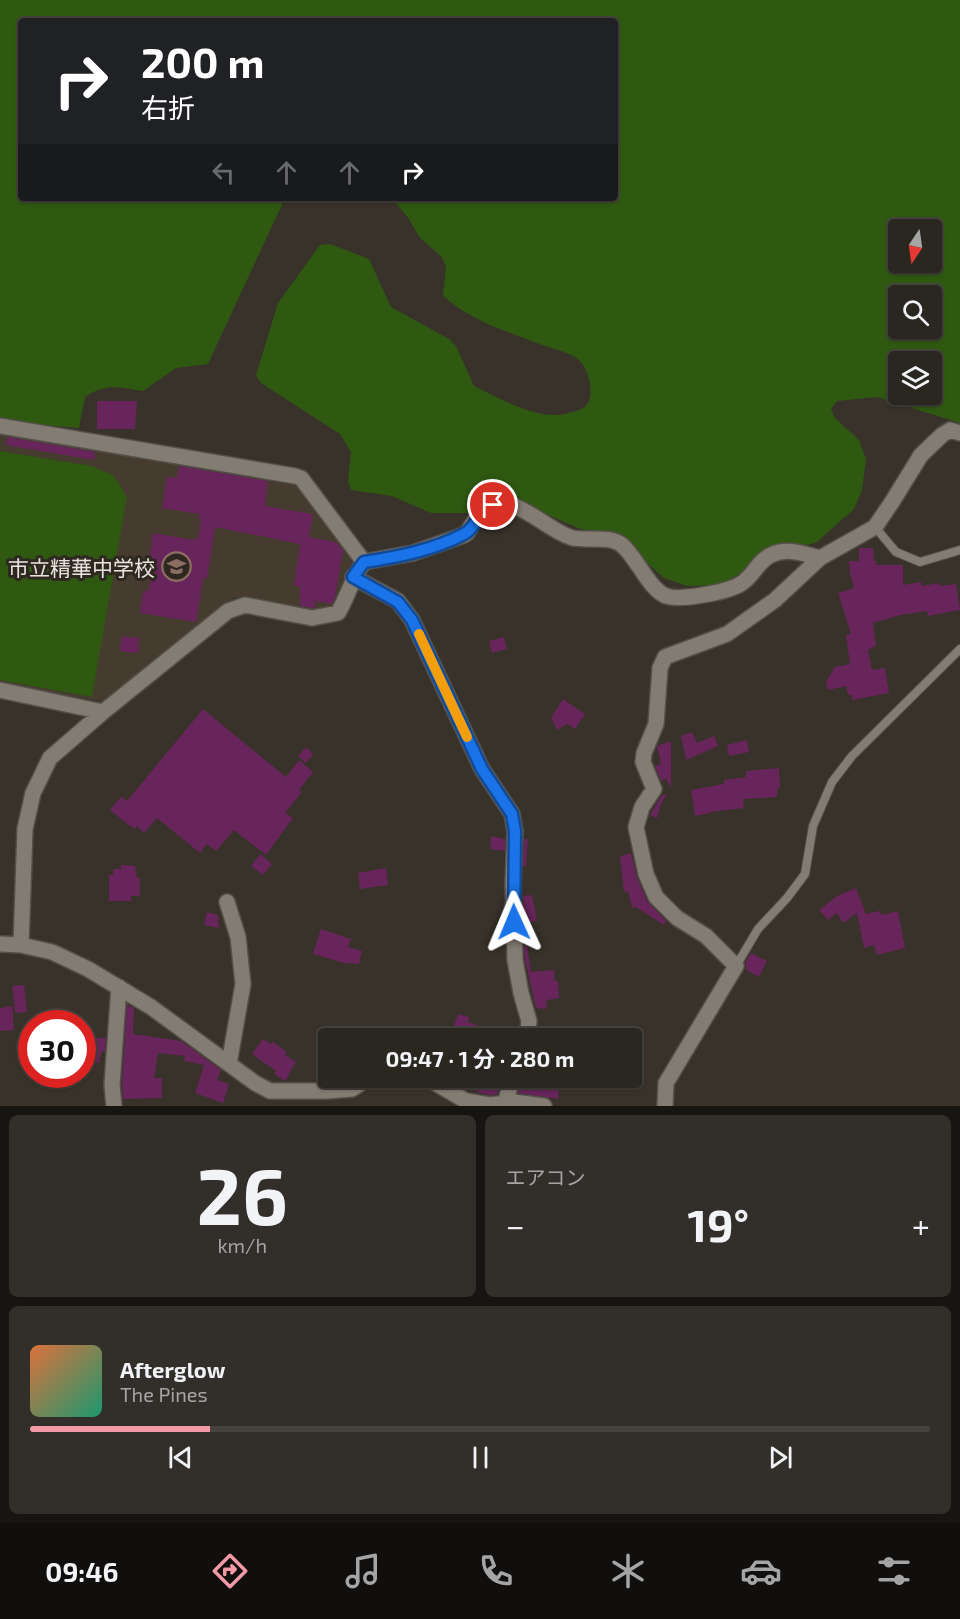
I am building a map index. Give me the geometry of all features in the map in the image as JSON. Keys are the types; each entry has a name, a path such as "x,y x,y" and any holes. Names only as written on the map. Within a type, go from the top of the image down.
{"street":[{"path":"0,426 301,478 364,562"},
{"path":"665,1106 666,1083 736,966 706,936 677,918 656,897 646,874 636,827 642,807 654,789 643,762 644,753 656,724 660,668 665,657 727,634 775,600 820,558 874,527 921,455 950,430 960,433"},
{"path":"21,945 26,829 33,793 50,758 228,611 245,605 312,618 338,613 347,597 353,577 364,562 413,553 467,533 483,510 502,503 514,505 572,538 612,540 620,543 631,554 657,590 664,595 676,598 728,589 741,584 753,574 765,558 772,554 792,551 820,558"},
{"path":"353,577 398,602 412,620 482,769 512,814 515,831 513,885 515,960 530,1021 529,1028"},
{"path":"0,690 103,712"},
{"path":"227,902 238,937 243,984 229,1064"},
{"path":"0,944 21,945 52,952 88,969 151,1007 255,1083 270,1091 354,1088"},
{"path":"114,1106 112,1086 119,987"},
{"path":"444,1088 466,1101 494,1105 544,1106"},
{"path":"494,1105 506,1088"}],"lane":[{"path":"874,527 896,552 920,562 940,554 960,550"},
{"path":"736,966 758,929 787,898 805,874 813,826 832,782 852,756 960,649"}],"shaded area":[{"name":"市立精華中学校","path":"0,429 297,483 355,561 335,609 319,612 234,597 106,702 0,684"}],"green space":[{"path":"0,0 960,0 960,423 903,405 942,405 942,351 888,351 888,400 877,397 837,401 831,409 835,418 859,440 866,459 862,490 854,509 817,542 768,557 720,585 687,586 664,578 624,542 575,527 525,504 485,504 468,513 431,513 392,496 351,490 348,481 351,452 340,434 261,383 256,375 278,303 320,245 330,244 369,259 391,307 449,339 456,346 474,386 518,407 542,414 565,414 586,406 590,394 589,380 584,366 575,357 491,325 466,313 443,296 446,267 442,257 420,238 394,201 618,201 618,18 18,18 18,201 284,201 208,364 176,368 143,391 113,387 99,390 85,397 79,428 0,421"},
{"path":"0,451 92,466 114,476 127,497 92,697 0,680"}],"building":[{"path":"97,401 137,401 135,429 97,429"},
{"path":"7,437 95,452 94,460 6,445"},
{"path":"179,466 268,481 265,506 313,514 309,537 336,542 343,550 332,604 315,601 315,608 300,606 300,586 294,586 300,544 215,527 207,579 203,578 196,622 140,613 143,591 148,591 152,570 148,569 153,533 198,539 201,519 198,518 199,514 162,508 167,477 177,478"},
{"path":"859,548 873,548 876,565 903,565 903,585 921,582 922,586 939,583 940,586 956,584 960,610 928,616 927,611 900,615 873,623 876,646 868,650 872,670 885,668 889,693 852,700 852,695 848,695 846,686 828,690 826,682 835,667 850,664 846,635 851,634 838,593 854,588 849,561 859,561"},
{"path":"122,636 139,638 138,653 120,651"},
{"path":"504,637 507,649 492,653 489,641"},
{"path":"563,699 585,714 575,729 567,724 557,730 551,718"},
{"path":"203,709 286,777 299,760 313,772 299,790 302,792 285,813 293,818 266,855 234,830 216,851 207,844 200,853 157,818 144,833 137,826 135,829 130,826 110,810 120,798 127,801"},
{"path":"692,732 697,743 714,736 718,746 686,760 681,736"},
{"path":"747,740 749,752 729,756 727,745"},
{"path":"671,741 670,787 666,778 661,781 655,766 661,764 657,746"},
{"path":"306,747 313,754 306,763 298,756"},
{"path":"779,768 780,788 777,789 777,797 743,799 744,808 695,816 691,790 724,784 724,780 746,777 746,771"},
{"path":"667,794 657,818 650,815 662,795"},
{"path":"491,836 505,839 505,851 490,849"},
{"path":"524,839 528,839 526,866 523,866"},
{"path":"631,853 637,878 647,901 666,921 664,925 636,907 632,908 628,891 624,892 620,858"},
{"path":"260,854 272,864 263,875 251,866"},
{"path":"121,865 135,866 137,878 140,878 140,896 131,896 131,901 109,901 109,875 113,875 113,869 121,869"},
{"path":"386,868 388,885 360,889 358,873"},
{"path":"856,888 866,914 880,911 881,915 898,911 905,948 877,955 874,945 864,948 857,913 843,923 837,913 828,920 819,910 837,896"},
{"path":"532,895 537,921 524,923 523,896"},
{"path":"207,912 218,915 219,928 204,925"},
{"path":"321,929 351,939 348,947 362,951 359,964 344,963 313,954"},
{"path":"527,946 531,972 554,970 555,981 558,981 559,998 547,1000 546,1009 536,1008 525,959 524,947"},
{"path":"751,953 767,961 759,977 746,970 745,963"},
{"path":"24,985 27,1010 18,1010 18,1013 15,1013 12,986"},
{"path":"127,1005 134,1008 133,1034 181,1041 221,1070 217,1080 229,1084 223,1103 195,1093 204,1065 184,1061 185,1056 158,1053 154,1078 162,1078 162,1098 123,1099"},
{"path":"12,1006 14,1030 0,1031 0,1008"},
{"path":"458,1014 469,1017 468,1022 484,1028 453,1028"},
{"path":"96,1038 106,1038 105,1051 102,1051 99,1063 96,1063"},
{"path":"263,1039 271,1044 273,1042 287,1052 285,1055 296,1062 285,1081 274,1074 276,1071 252,1054"},
{"path":"471,1088 499,1088 497,1094 480,1093"},
{"path":"520,1088 559,1088 558,1099 518,1093"}],"slow traffic":[{"path":"419,634 467,737"}],"place":[{"name":"市立精華中学校","path":"176,567"}],"route":[{"path":"493,505 483,510 467,533 413,553 364,562 353,577 398,602 412,620 482,769 512,814 515,831 514,922"}]}
